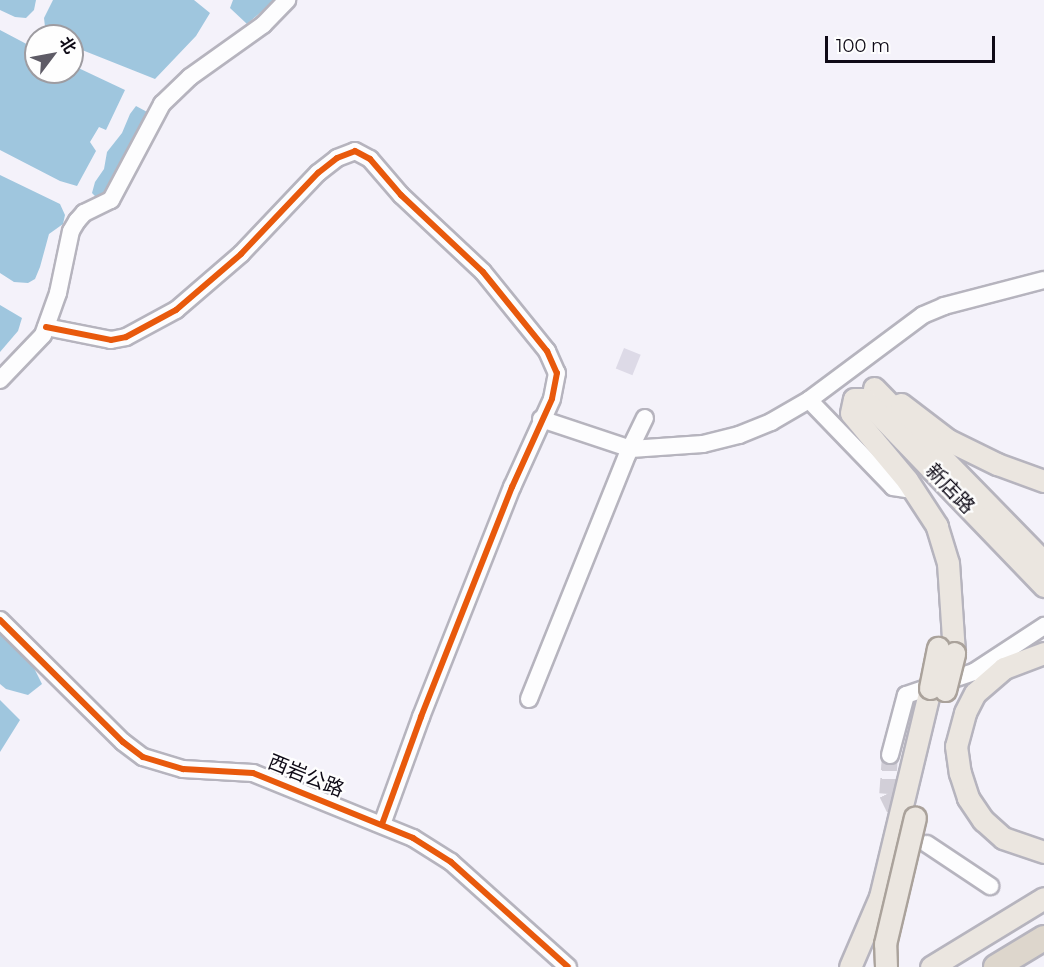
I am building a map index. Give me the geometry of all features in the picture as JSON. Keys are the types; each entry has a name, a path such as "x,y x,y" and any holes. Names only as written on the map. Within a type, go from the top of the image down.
{"highway":[{"path":"996,967 1044,938"}],"main road":[{"path":"874,388 916,413 948,440 998,465 1044,481"},
{"name":"新店路","path":"874,388 1044,562"},
{"path":"854,399 851,413 914,490 937,526 948,563 952,606 915,817 885,944 886,967"},
{"name":"新店路","path":"854,399 864,399 1044,586"},
{"path":"1044,653 1004,668 975,693 965,713 956,746 960,773 968,798 983,820 1003,838 1044,852"},
{"path":"850,967 880,897 938,689"},
{"path":"931,967 1044,898"}],"street":[{"path":"0,380 44,335 58,293 71,231 84,213 111,200 162,104 190,77 263,25 287,0"},
{"path":"46,327 111,340 126,337 176,310 241,254 318,173 337,158 355,151 370,159 414,208 483,272 547,351 557,373 552,399 541,419 429,696 382,824"},
{"path":"541,419 631,449 703,444 739,435 771,422 809,400 923,315 944,306 1044,280"},
{"path":"854,399 863,386 874,388"},
{"path":"809,400 893,487 914,490"},
{"path":"529,699 645,418"},
{"name":"西岩公路","path":"0,620 123,742 143,757 183,769 253,772 413,838 451,862 568,967"},
{"path":"890,755 906,695 974,672 1044,626"},
{"path":"927,844 990,886"}],"water":[{"path":"0,0 36,0 34,10 26,18 15,17 0,10"},
{"path":"53,0 194,0 210,13 196,36 155,79 84,51 84,24 45,24 44,18"},
{"path":"233,0 275,0 247,24 230,8"},
{"path":"0,30 24,43 24,84 84,84 84,71 125,90 106,130 99,127 90,142 96,151 77,186 60,181 0,150"},
{"path":"136,106 149,113 127,150 116,178 99,200 92,193 95,182 104,169 107,152 122,133"},
{"path":"0,175 60,204 65,215 63,224 49,234 35,279 28,283 14,282 0,273"},
{"path":"0,305 22,318 18,331 0,352"},
{"path":"0,634 32,664 42,684 28,695 6,689 0,684"},
{"path":"0,700 20,720 0,752"}],"building":[{"path":"624,348 641,355 632,375 616,368"}],"tunnel":[{"path":"890,755 887,794 901,823"}],"cycle path":[{"path":"46,327 111,340 126,337 176,310 241,254 318,173 337,158 355,151 370,159 401,195 483,272 547,351 557,373 552,399 512,487 421,717 382,824"},
{"path":"0,620 123,742 143,757 183,769 253,773 413,838 451,862 568,967"}]}
